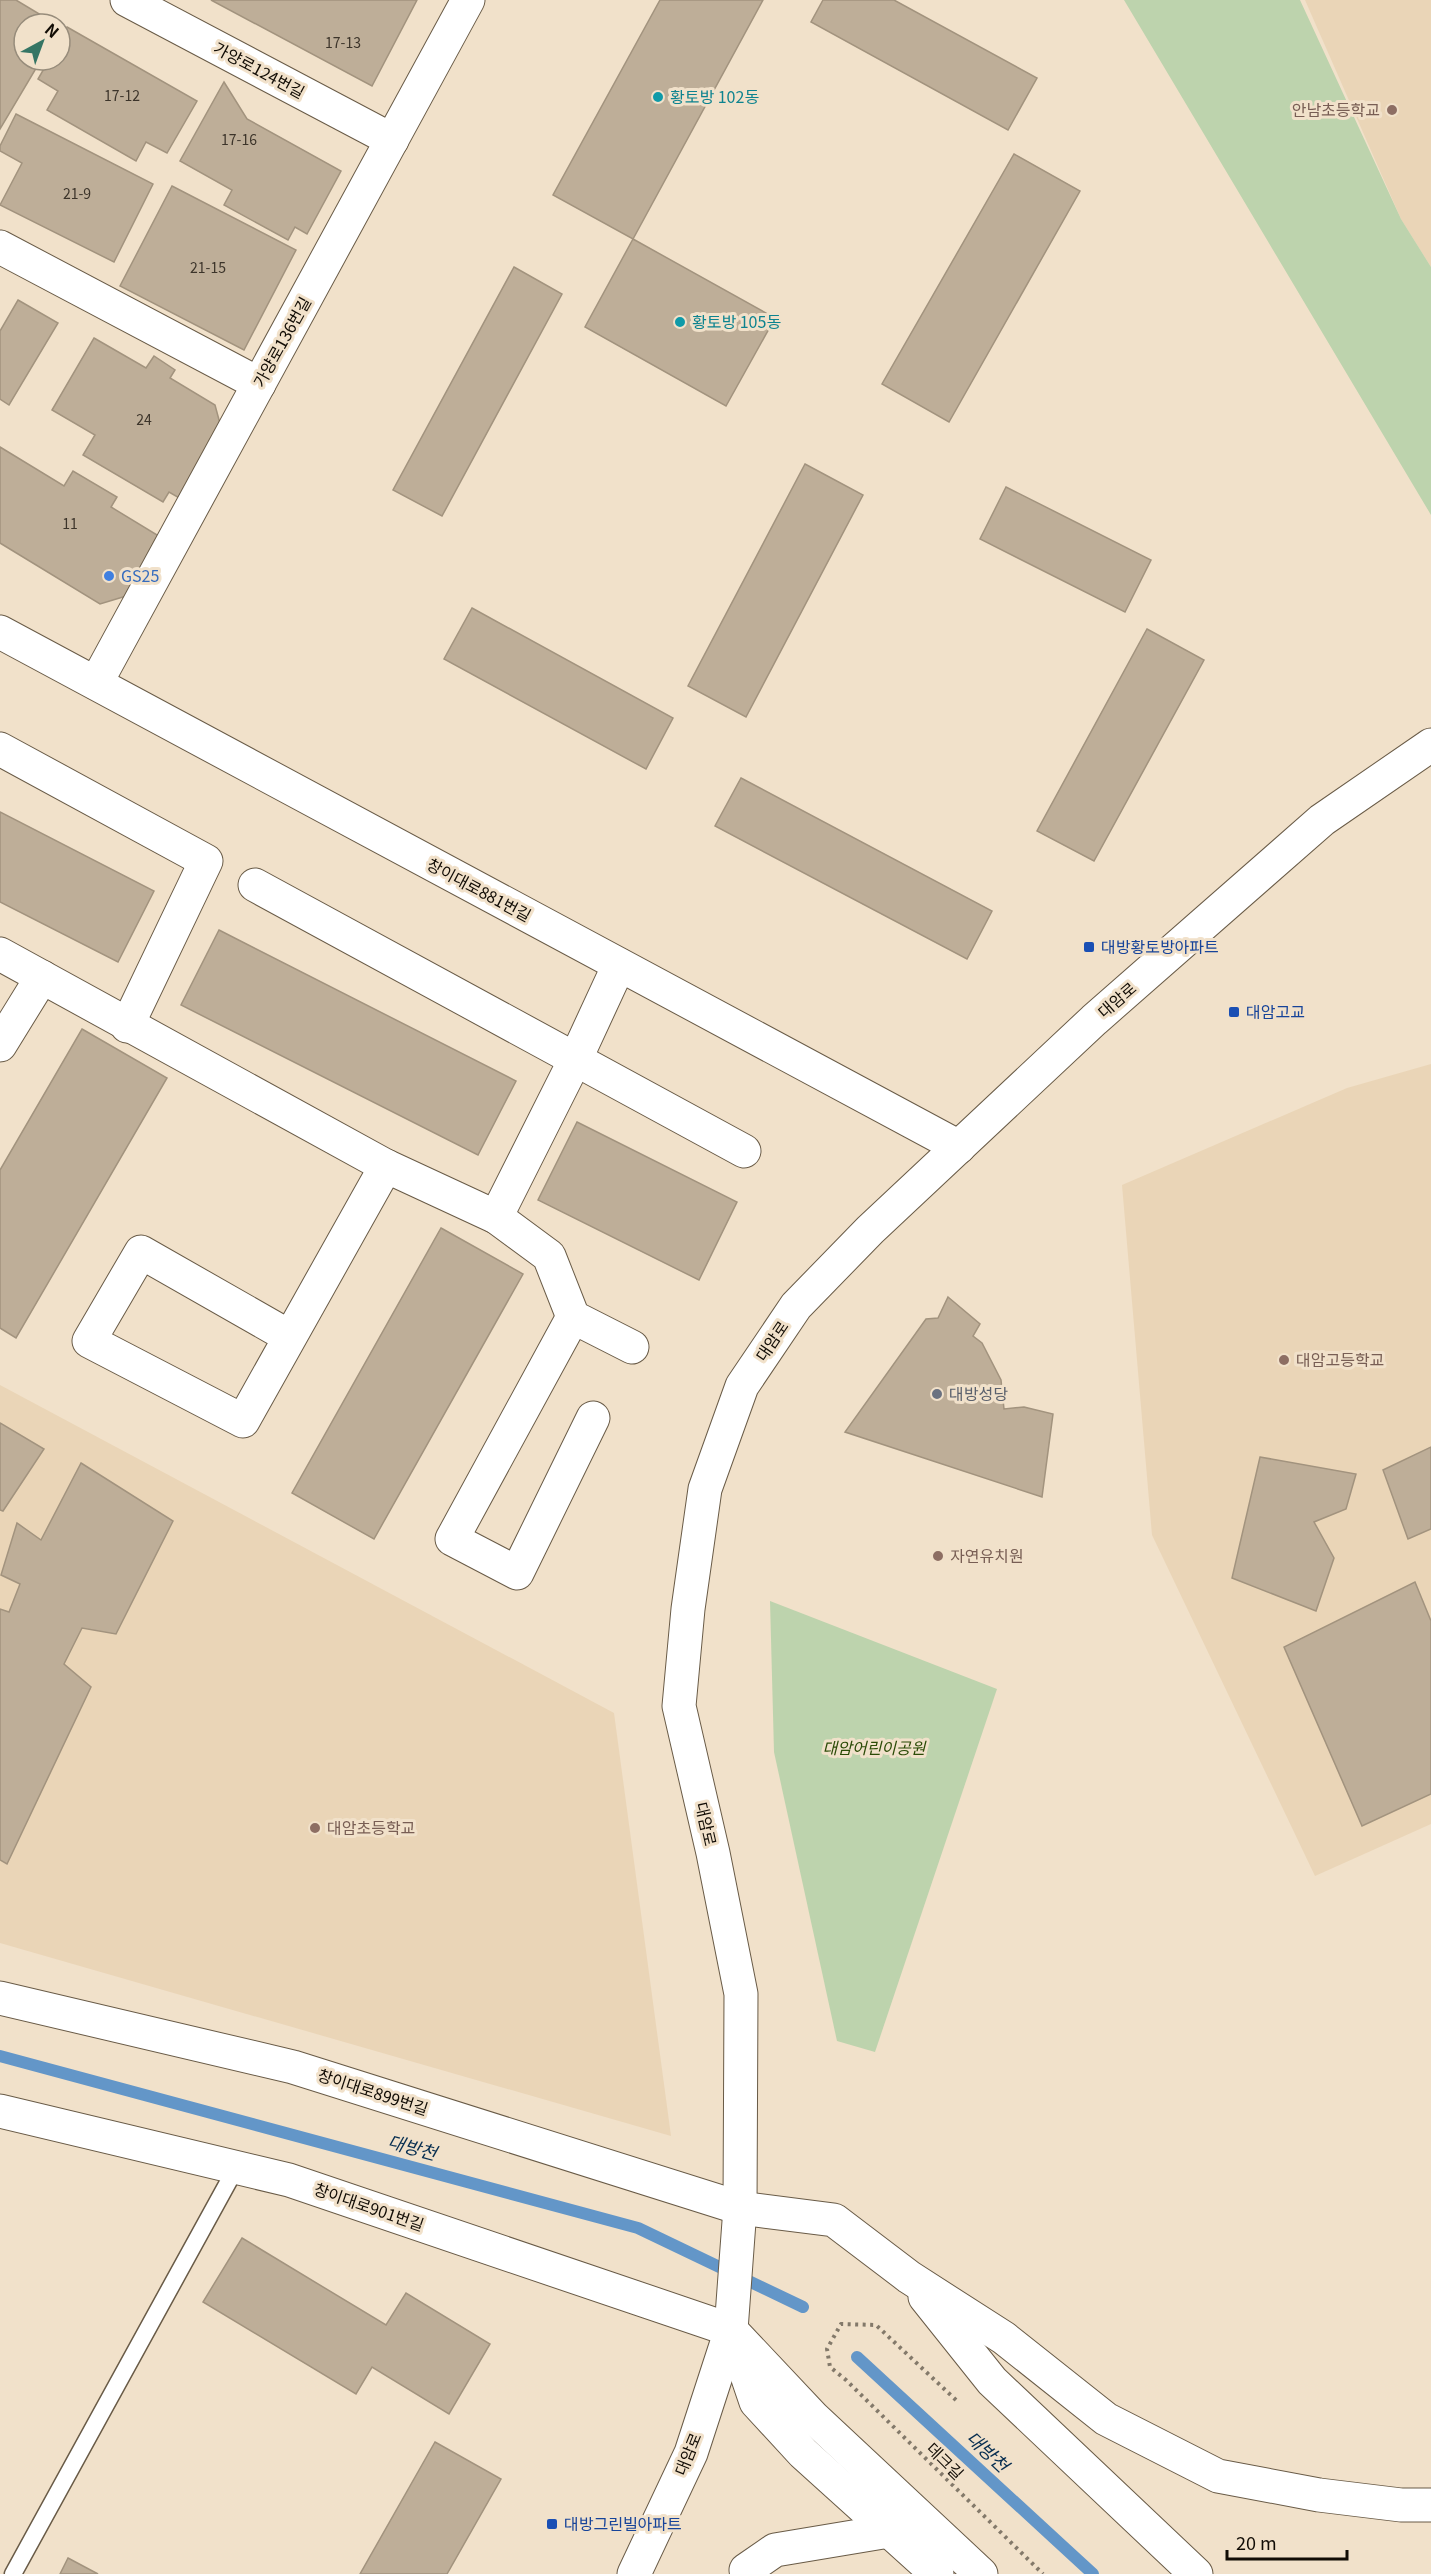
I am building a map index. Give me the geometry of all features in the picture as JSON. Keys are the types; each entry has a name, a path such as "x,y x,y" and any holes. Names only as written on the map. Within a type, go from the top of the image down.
{"main road":[{"name":"가양로124번길","path":"127,0 392,140"},
{"name":"가양로136번길","path":"96,683 468,0"},
{"path":"0,247 259,384"},
{"name":"창이대로881번길","path":"0,632 959,1147"},
{"name":"대암로","path":"634,2574 691,2453 731,2330 740,2208 741,1994 713,1853 679,1706 688,1609 705,1489 742,1386 796,1306 870,1230 1094,1020 1322,820 1431,745"},
{"path":"0,749 206,861 127,1026"},
{"path":"255,885 744,1151"},
{"path":"0,954 127,1026 386,1166 496,1217 549,1256 573,1317 632,1347"},
{"path":"496,1217 576,1059 619,965"},
{"path":"0,1045 42,977"},
{"path":"290,1337 141,1252 89,1341 243,1421 386,1166"},
{"path":"573,1317 452,1539 517,1573 593,1418"},
{"name":"창이대로899번길","path":"0,1998 293,2067 740,2208 834,2220 909,2277"},
{"name":"창이대로901번길","path":"0,2111 289,2180 731,2330"},
{"path":"909,2277 1004,2338 1106,2419 1218,2476 1318,2495 1401,2505 1431,2505"},
{"path":"909,2277 992,2381 1196,2574"},
{"path":"731,2330 813,2417 981,2574"},
{"path":"731,2330 756,2402 803,2453 937,2574"},
{"path":"745,2572 775,2550 889,2531"}],"lane":[{"path":"14,2574 236,2168"}],"path":[{"name":"데크길","path":"876,2325 841,2324 827,2349 830,2367 846,2380 1043,2574"}],"shaded area":[{"name":"안남초등학교","path":"1305,0 1431,0 1431,267 1401,219"},
{"name":"대암고등학교","path":"1431,1064 1431,1824 1315,1876 1152,1535 1122,1185 1347,1088"},
{"name":"대암초등학교","path":"0,1385 614,1713 671,2136 0,1943"}],"green space":[{"path":"1124,0 1300,0 1401,219 1431,267 1431,515"},
{"name":"대암어린이공원","path":"770,1601 997,1689 875,2052 837,2041 774,1752"}],"building":[{"path":"0,0 16,0 36,12 12,12 12,72 34,72 0,129"},
{"path":"211,0 417,0 372,86"},
{"name":"황토방 102동","path":"660,0 763,0 633,239 553,195"},
{"path":"823,0 894,0 1037,78 1008,130 811,22"},
{"path":"72,30 197,101 167,153 146,142 136,161 47,110 58,91 38,79 42,72 72,72"},
{"path":"224,82 247,119 341,171 307,234 295,227 288,240 224,205 232,190 180,161"},
{"path":"16,114 153,184 114,262 0,205 22,163 0,151 0,146"},
{"path":"1014,154 1080,191 949,422 882,384"},
{"path":"172,186 296,250 244,350 120,286"},
{"name":"황토방 105동","path":"633,239 775,318 726,406 585,327"},
{"path":"514,267 562,294 442,516 393,490"},
{"path":"18,300 58,323 9,405 0,399 0,331"},
{"path":"94,338 146,368 154,356 175,370 170,378 215,405 222,431 181,499 169,492 163,502 83,455 95,435 52,410"},
{"path":"0,447 64,486 73,471 117,497 111,507 167,541 136,593 100,604 0,543"},
{"path":"805,464 863,495 746,717 688,686"},
{"path":"1006,487 1151,560 1125,612 980,539"},
{"path":"472,608 673,718 646,769 444,659"},
{"path":"1147,629 1204,660 1094,861 1037,831"},
{"path":"741,778 992,911 967,959 715,826"},
{"path":"0,812 154,891 118,962 0,902"},
{"path":"219,930 516,1081 478,1155 181,1005"},
{"path":"82,1029 167,1078 16,1338 0,1328 0,1170"},
{"path":"577,1122 737,1202 699,1280 538,1200"},
{"path":"441,1228 523,1274 374,1539 292,1493"},
{"name":"대방성당","path":"948,1297 980,1324 973,1336 982,1343 1001,1380 1004,1409 1024,1407 1053,1414 1042,1497 845,1432 926,1319 938,1318"},
{"path":"0,1423 44,1449 3,1511 0,1510"},
{"path":"1431,1447 1431,1529 1408,1539 1383,1470"},
{"path":"1260,1457 1356,1474 1346,1509 1314,1522 1334,1558 1316,1611 1232,1578"},
{"path":"81,1463 173,1521 116,1634 82,1628 64,1664 91,1687 7,1864 0,1860 0,1609 9,1612 20,1584 1,1575 17,1523 41,1540"},
{"path":"1415,1582 1431,1621 1431,1794 1362,1826 1284,1647"},
{"path":"242,2238 386,2325 406,2293 490,2344 449,2414 372,2367 356,2394 203,2302"},
{"path":"435,2442 501,2479 447,2574 360,2574"},
{"path":"68,2558 98,2574 60,2574"}],"waterway":[{"name":"대방천","path":"0,2056 638,2228 803,2307"},
{"name":"대방천","path":"857,2357 1093,2574"}],"place":[{"name":"황토방 102동","path":"658,97"},
{"name":"안남초등학교","path":"1392,110"},
{"name":"황토방 105동","path":"680,322"},
{"name":"GS25","path":"109,576"},
{"name":"대방황토방아파트","path":"1089,947"},
{"name":"대암고교","path":"1234,1012"},
{"name":"대암고등학교","path":"1284,1360"},
{"name":"대방성당","path":"937,1394"},
{"name":"자연유치원","path":"938,1556"},
{"name":"대암초등학교","path":"315,1828"},
{"name":"대방그린빌아파트","path":"552,2524"}]}
